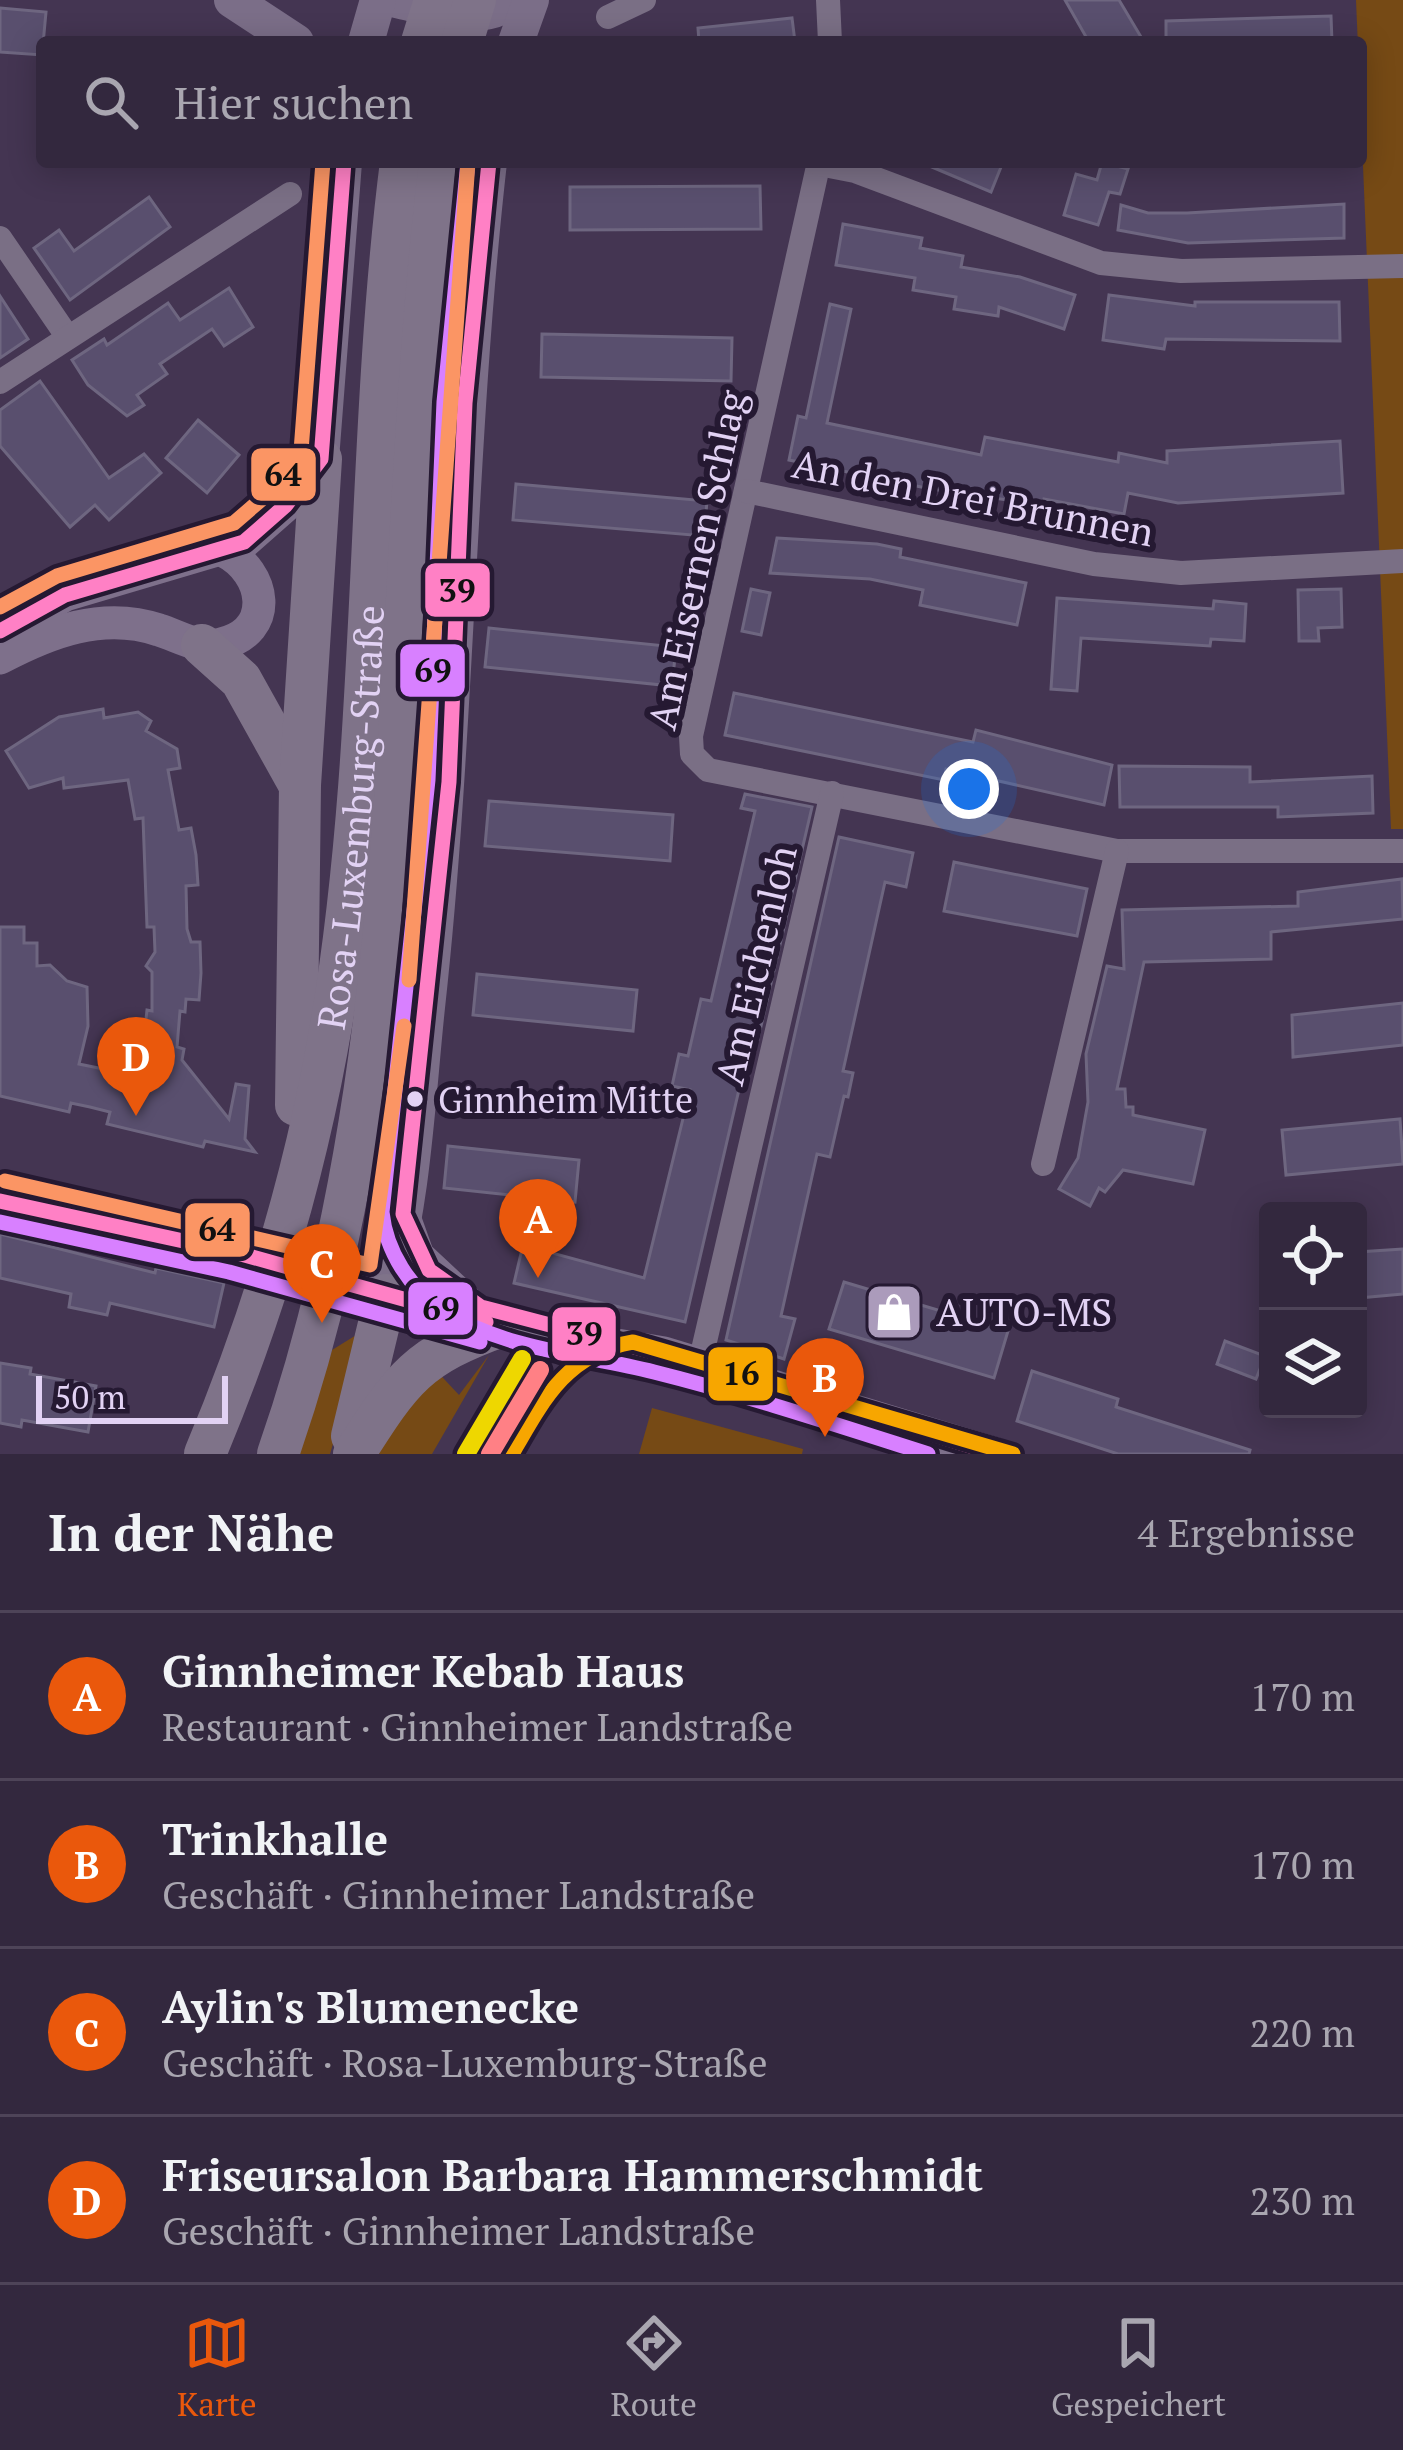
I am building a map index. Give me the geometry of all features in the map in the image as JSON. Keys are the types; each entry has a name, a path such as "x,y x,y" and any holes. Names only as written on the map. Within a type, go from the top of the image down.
{"highway":[{"path":"424,36 435,0"},
{"path":"464,36 476,0"},
{"name":"Rosa-Luxemburg-Straße","path":"205,1454 246,1345 296,1184 332,1016 349,871 401,168"},
{"name":"Rosa-Luxemburg-Straße","path":"278,1454 341,1225 369,1059 440,168"},
{"path":"296,1184 300,785 321,459"},
{"path":"202,645 242,680 300,785"},
{"path":"351,1454 378,1289"},
{"path":"351,1454 389,1399 429,1356 504,1325"}],"main road":[{"path":"232,0 287,36"},
{"path":"369,36 378,0"},
{"path":"396,0 471,14 486,14 513,0 513,36"},
{"path":"516,36 531,0"},
{"path":"0,631 65,595 224,551 261,530 321,459 344,168"},
{"path":"378,1289 403,1214 442,867 467,385 488,168"},
{"path":"0,658 43,635 101,623 154,628 202,645 233,640 259,614 257,580 244,561 224,551"},
{"path":"415,723 442,867"},
{"path":"0,1202 378,1289 504,1325 700,1364 996,1454"},
{"path":"403,1214 418,1256 464,1299"},
{"path":"378,1289 464,1299 567,1334"}],"street":[{"path":"608,17 644,0"},
{"path":"828,0 830,36"},
{"name":"Am Eisernen Schlag","path":"818,168 691,736 692,754 708,770 1118,851 1403,851"},
{"path":"842,168 1101,263 1181,271 1403,266"},
{"path":"0,382 290,194"},
{"path":"0,238 67,336"},
{"name":"An den Drei Brunnen","path":"746,491 1094,564 1181,573 1403,561"},
{"name":"Am Eichenloh","path":"700,1364 832,794"},
{"path":"1043,1164 1118,851"}],"shaded area":[{"path":"1356,0 1403,0 1403,829 1391,829 1363,168 1367,168 1367,36 1358,36"},
{"path":"366,1329 330,1454 297,1454 332,1350"},
{"path":"489,1355 432,1454 379,1454 396,1408 431,1365 459,1395"},
{"path":"652,1408 803,1449 802,1454 639,1454"}],"building":[{"path":"1065,0 1119,0 1140,36 1086,36"},
{"path":"0,8 46,12 44,36 36,36 36,55 0,52"},
{"path":"1331,16 1332,36 1166,36 1166,21"},
{"path":"792,18 794,36 699,36 698,28"},
{"path":"934,168 1001,168 991,192"},
{"path":"1100,168 1128,169 1120,194 1109,192 1098,225 1064,215 1076,174 1097,180"},
{"path":"760,186 761,229 570,230 570,187"},
{"path":"149,197 170,227 70,300 34,248 59,230 74,251"},
{"path":"1344,204 1344,238 1188,243 1118,230 1121,205 1148,213 1187,213"},
{"path":"843,224 922,238 920,248 963,256 961,267 1020,277 1075,295 1064,329 999,307 998,316 954,309 956,297 913,290 915,278 836,265"},
{"path":"229,288 253,327 224,346 212,329 160,364 167,374 137,395 144,405 127,416 88,385 72,360 104,339 107,345 168,303 180,320"},
{"path":"1109,295 1195,306 1195,302 1339,302 1340,341 1166,339 1164,349 1103,340"},
{"path":"0,296 28,339 0,358"},
{"path":"830,304 851,309 827,423 981,455 985,437 1118,462 1119,453 1167,463 1167,451 1340,441 1343,493 1178,503 1128,493 1124,514 1044,499 1043,505 931,489 789,460 798,416 806,418"},
{"path":"542,334 732,338 731,381 541,377"},
{"path":"40,381 109,478 144,454 161,473 109,520 95,505 70,527 0,446 0,410"},
{"path":"198,420 239,455 207,493 166,458"},
{"path":"516,484 707,501 704,536 513,520"},
{"path":"777,538 877,544 901,549 900,557 1026,583 1017,625 920,605 923,590 870,579 770,573"},
{"path":"751,589 770,593 761,635 742,631"},
{"path":"1341,589 1342,627 1318,628 1319,641 1299,641 1298,590"},
{"path":"1057,598 1213,609 1214,601 1246,604 1244,641 1211,639 1210,646 1081,638 1077,691 1051,689"},
{"path":"489,628 676,647 672,686 485,667"},
{"path":"734,693 973,742 976,730 1112,765 1104,805 946,769 944,780 725,735"},
{"path":"103,709 104,718 138,712 151,721 146,731 177,749 180,768 168,770 179,830 191,828 196,855 198,885 186,886 187,929 191,942 200,942 201,973 199,1000 186,999 185,1012 180,1011 177,1047 184,1049 182,1060 229,1119 236,1084 249,1086 245,1139 255,1152 205,1141 203,1147 107,1124 110,1112 90,1107 71,1103 69,1112 0,1096 0,927 24,927 24,943 37,943 37,966 50,965 67,981 87,987 88,1026 79,1064 123,1073 141,1064 147,1010 152,1011 152,972 146,966 155,952 154,927 147,927 143,818 135,819 128,780 64,788 63,778 29,788 6,751 59,717"},
{"path":"1119,766 1250,767 1250,782 1372,776 1373,813 1278,817 1278,807 1120,807"},
{"path":"745,794 812,807 758,1039 751,1038 685,1322 514,1283 523,1245 644,1278 690,1090 672,1086 679,1054 688,1056 701,999 711,1001 755,811 741,808"},
{"path":"489,801 673,815 670,861 485,846"},
{"path":"839,837 913,853 906,887 885,882 843,1071 853,1073 848,1097 844,1096 830,1157 817,1154 781,1316 795,1319 784,1359 726,1340"},
{"path":"954,862 1087,889 1077,936 944,911"},
{"path":"1402,879 1403,919 1271,932 1271,959 1144,962 1117,1089 1125,1089 1126,1107 1133,1107 1133,1115 1205,1130 1193,1184 1123,1170 1105,1192 1099,1188 1090,1206 1059,1189 1078,1158 1088,1102 1086,1054 1107,966 1124,969 1122,910 1298,906 1298,892"},
{"path":"477,974 637,990 633,1031 473,1015"},
{"path":"1403,1003 1403,1045 1293,1057 1292,1015"},
{"path":"1400,1119 1403,1164 1286,1175 1282,1130"},
{"path":"448,1146 579,1160 575,1202 444,1188"},
{"path":"0,1234 155,1273 156,1268 224,1283 214,1327 110,1303 107,1315 69,1307 71,1294 0,1278"},
{"path":"1403,1249 1403,1294 1367,1297 1367,1251"},
{"path":"844,1282 1008,1331 994,1378 829,1329"},
{"path":"1225,1341 1259,1354 1256,1379 1217,1364"},
{"path":"0,1363 31,1368 30,1374 96,1386 88,1432 22,1420 21,1427 0,1423"},
{"path":"1032,1371 1118,1399 1116,1407 1250,1450 1249,1454 1118,1454 1017,1421"}],"transit line":[{"name":"64","path":"0,607 57,576 234,523 271,491 301,451 323,168"},
{"name":"39","path":"0,631 65,595 244,542 286,505 321,459 344,168"},
{"name":"69","path":"467,168 444,402 428,780 382,1212 394,1255 431,1301 493,1334 688,1381 928,1454"},
{"name":"64","path":"409,980 468,168"},
{"name":"39","path":"488,168 465,403 449,782 403,1214 429,1270 481,1307 745,1376 996,1454"},
{"name":"64","path":"5,1181 370,1265 404,1026"},
{"name":"39","path":"0,1201 234,1252 486,1322"},
{"name":"69","path":"0,1222 229,1272 480,1342"},
{"name":"16","path":"512,1454 547,1398 574,1368 610,1348 633,1342 1013,1454"},
{"path":"466,1454 522,1359"},
{"path":"490,1454 540,1370"}],"place":[{"name":"Ginnheim Mitte","path":"415,1099"},
{"name":"Friseursalon Barbara Hammerschmidt","path":"136,1116"},
{"name":"Ginnheimer Kebab Haus","path":"538,1278"},
{"name":"AUTO-MS","path":"894,1312"},
{"name":"Aylin's Blumenecke","path":"322,1323"},
{"name":"Trinkhalle","path":"825,1437"}]}
